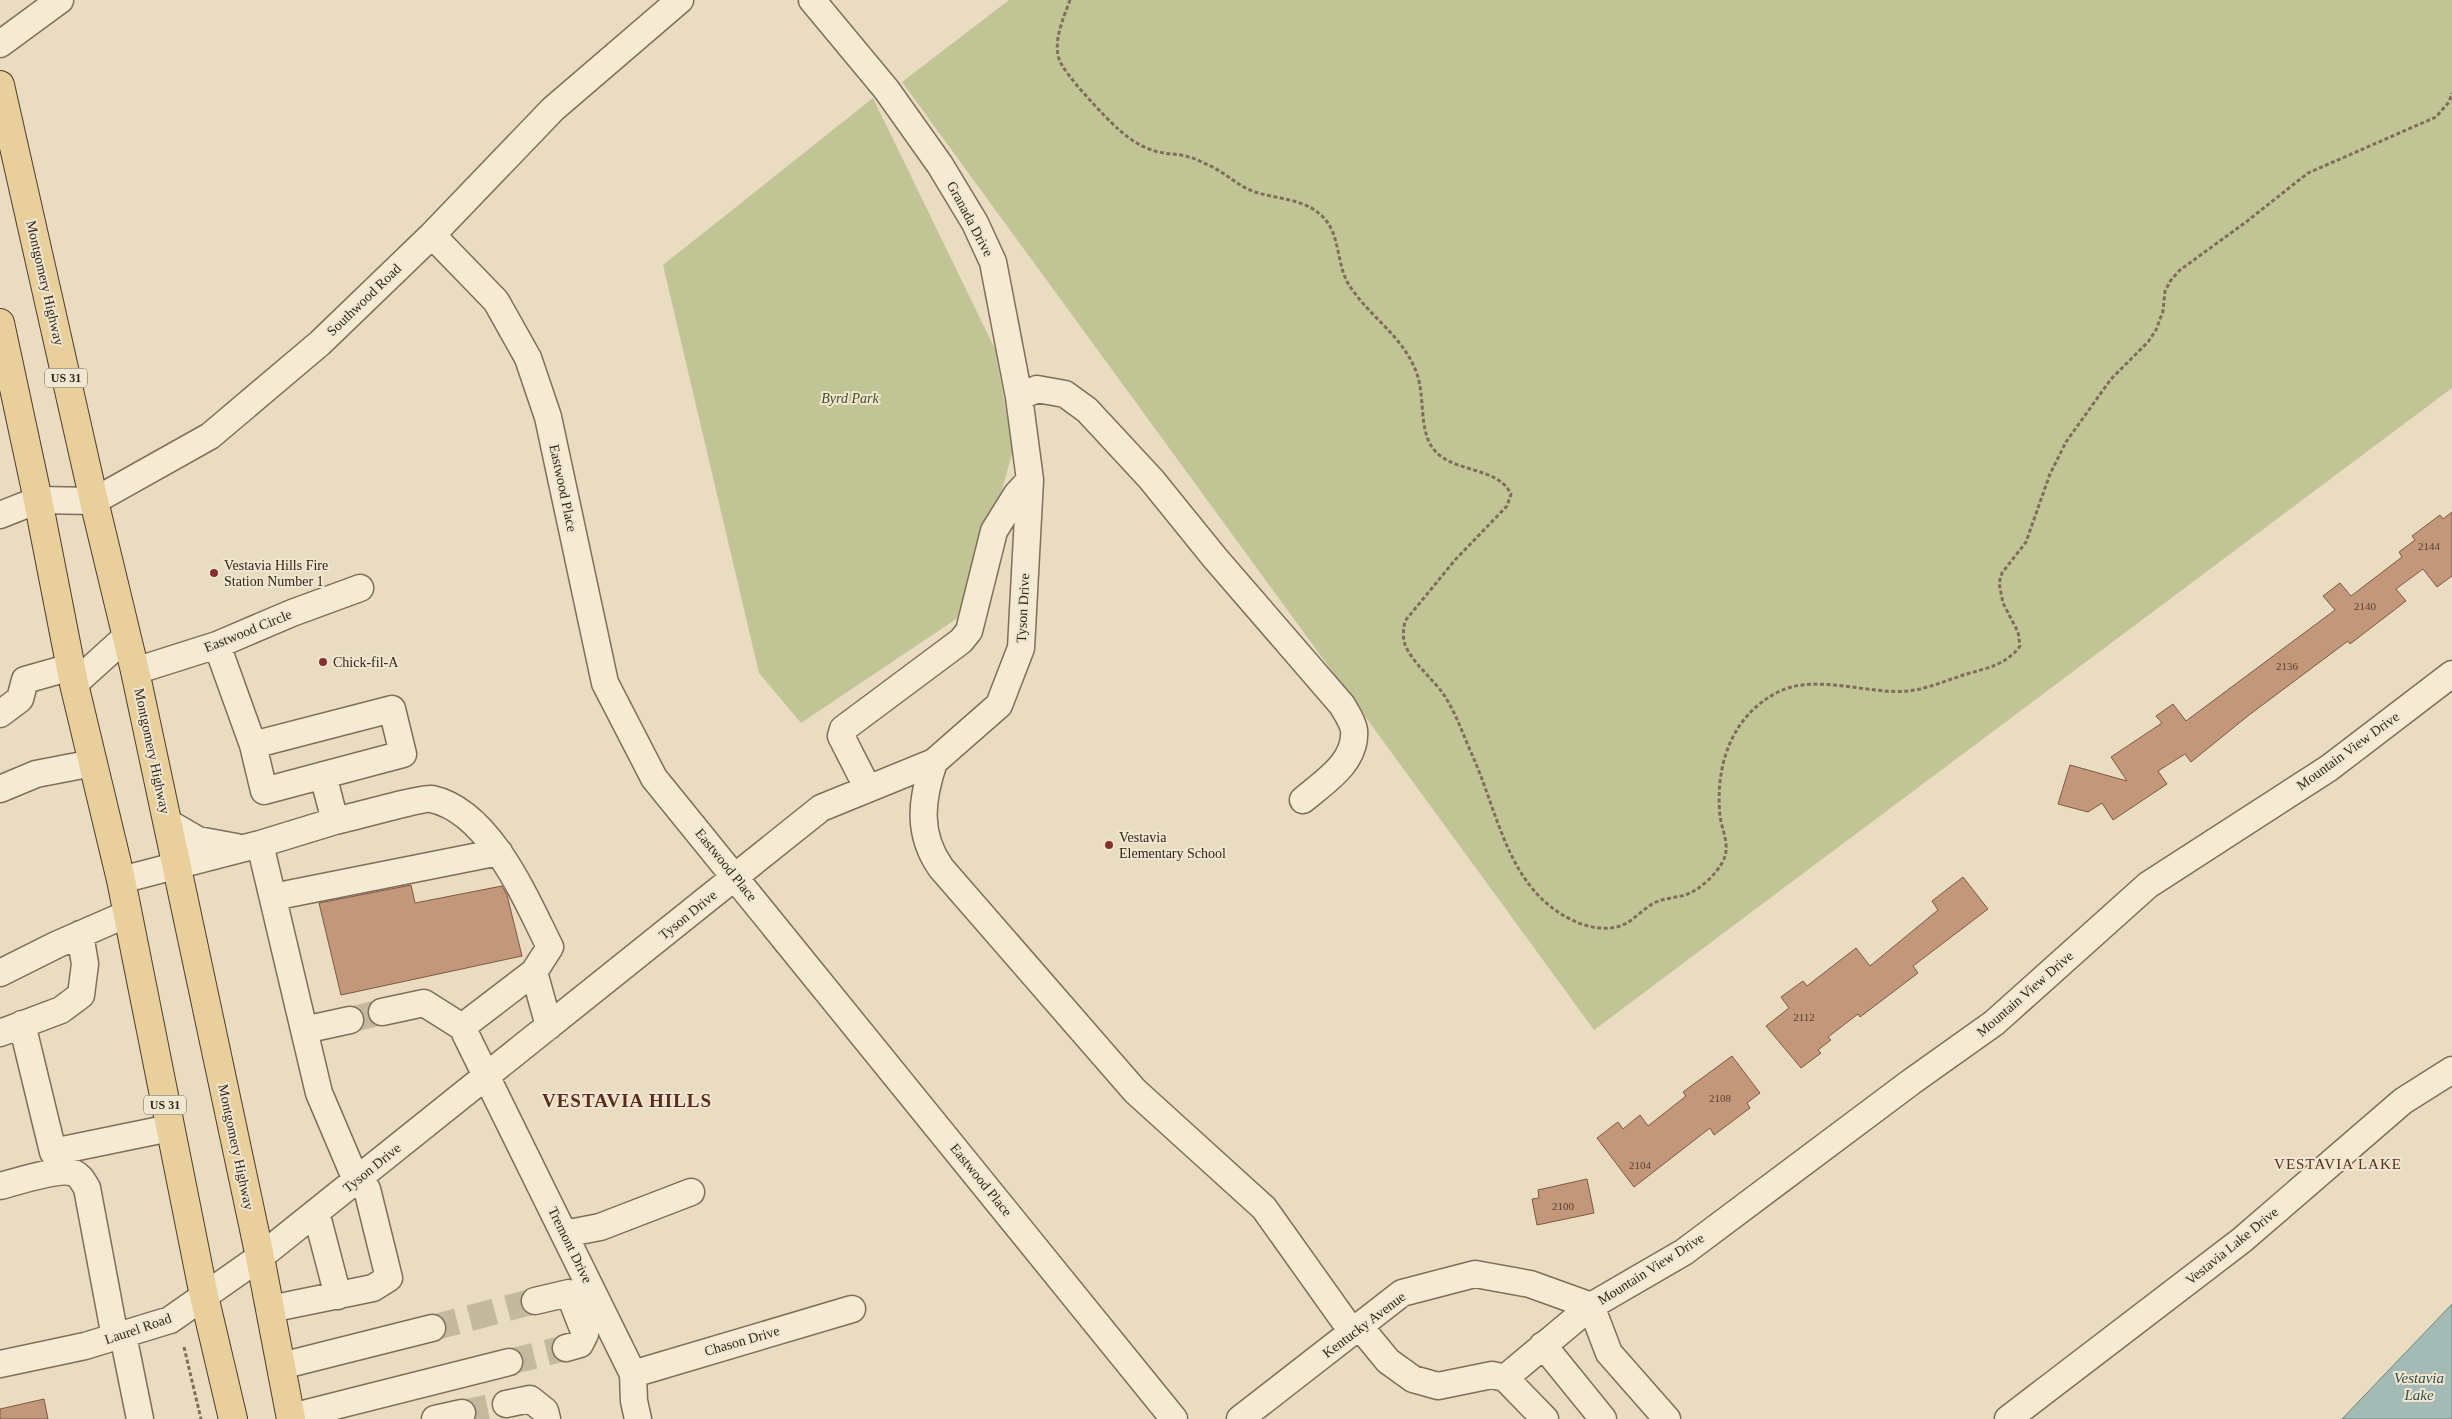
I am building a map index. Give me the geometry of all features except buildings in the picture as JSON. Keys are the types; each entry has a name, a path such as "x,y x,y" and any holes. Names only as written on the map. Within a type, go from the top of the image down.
{"main road":[{"name":"Montgomery Highway","path":"0,85 94,501 135,671 260,1257 291,1418"},
{"name":"US 31","path":"0,323 73,676 121,880 204,1296 233,1419"}],"street":[{"path":"0,44 60,0"},
{"name":"Southwood Road","path":"94,501 210,436 320,343 432,235 553,109 680,0"},
{"name":"Granada Drive","path":"812,0 886,89 940,165 975,223 993,262 1019,397 1030,480"},
{"name":"Eastwood Place","path":"432,235 496,301 528,358 548,417 605,683 654,778 1174,1419"},
{"path":"1019,397 1037,389 1065,394 1087,410 1151,479 1221,565 1342,705 1354,729 1352,752 1336,772 1303,800"},
{"path":"868,788 841,736 843,729 961,641 970,631 994,531 1017,494 1030,480"},
{"name":"Tyson Drive","path":"260,1257 821,808 934,762 999,705 1021,648 1030,480"},
{"path":"0,515 38,500 94,501"},
{"name":"Eastwood Circle","path":"135,671 217,646 292,613 360,588"},
{"path":"0,714 20,699 25,680 73,676 126,637"},
{"path":"217,646 253,745 264,790 404,754 392,709 253,745"},
{"name":"Mountain View Drive","path":"1505,1378 1591,1306 1689,1248 1911,1082 1994,1023 2148,885 2329,768 2452,674"},
{"path":"934,762 925,796 924,827 927,843 941,868 1134,1091 1264,1208 1357,1330 1388,1361 1413,1379 1438,1386 1492,1375 1505,1378 1518,1388 1545,1419"},
{"path":"0,789 36,774 93,763"},
{"path":"324,775 335,821"},
{"path":"121,880 252,846 335,821 431,798 456,810 480,828 499,852 519,884 550,947 534,972 462,1026 424,1003 382,1012"},
{"path":"167,822 198,840 252,846"},
{"path":"252,846 273,897 319,1093 356,1180 366,1189 390,1278 373,1288 270,1309"},
{"path":"273,897 499,852"},
{"path":"0,972 127,914"},
{"path":"80,934 85,964 81,995 61,1010 11,1029 53,1152 170,1128"},
{"path":"534,972 549,1026"},
{"path":"304,1030 350,1020"},
{"name":"Tremont Drive","path":"462,1026 633,1374 634,1401 638,1419"},
{"name":"Vestavia Lake Drive","path":"2008,1419 2242,1240 2403,1101 2452,1070"},
{"path":"0,1186 51,1174 72,1172 81,1176 87,1188 119,1336 140,1419"},
{"path":"564,1234 600,1227 691,1192"},
{"path":"316,1212 338,1296"},
{"name":"Laurel Road","path":"0,1364 85,1346 170,1320 260,1257"},
{"name":"Kentucky Avenue","path":"1240,1419 1357,1330 1402,1293 1475,1274 1530,1284 1591,1306"},
{"path":"535,1302 569,1293 584,1334 580,1344 566,1348"},
{"path":"1591,1306 1609,1353 1667,1419"},
{"name":"Chason Drive","path":"633,1374 852,1309"},
{"path":"281,1366 432,1328"},
{"path":"1543,1345 1603,1419"},
{"path":"291,1418 497,1365"},
{"path":"506,1404 530,1399 545,1411 547,1419"},
{"path":"435,1419 462,1413"}],"path":[{"path":"1070,0 1061,24 1058,45 1059,59 1065,70 1112,122 1134,142 1152,150 1189,156 1211,166 1241,186 1256,192 1303,204 1320,214 1332,226 1342,269 1350,287 1381,320 1408,354 1423,393 1427,438 1433,449 1458,465 1500,481 1508,487 1511,494 1507,506 1455,560 1405,621 1402,633 1407,649 1445,697 1475,760 1500,832 1526,880 1560,914 1581,924 1601,928 1619,926 1656,902 1687,895 1705,882 1717,869 1724,858 1726,845 1719,801 1722,762 1727,745 1741,722 1775,694 1790,686 1811,684 1907,691 1935,685 1996,666 2014,655 2020,646 2018,632 2003,604 1999,583 2002,573 2026,542 2050,474 2066,442 2111,379 2148,342 2156,330 2163,311 2165,291 2171,280 2180,270 2246,222 2308,173 2436,117 2448,102 2452,93"},
{"path":"184,1347 201,1419"}],"green space":[{"path":"1009,0 2452,0 2452,388 1594,1030 902,82"},
{"name":"Byrd Park","path":"873,98 995,349 1013,450 965,613 801,723 759,673 663,265"}],"water":[{"name":"Vestavia Lake","path":"2452,1304 2452,1419 2342,1419"}],"tunnel":[{"path":"350,1020 382,1012"},
{"path":"432,1328 535,1301"},
{"path":"509,1362 566,1348"},
{"path":"462,1413 506,1404"}],"place":[{"name":"Vestavia Hills Fire Station Number 1","path":"214,573"},
{"name":"Chick-fil-A","path":"323,662"},
{"name":"Vestavia Elementary School","path":"1109,845"}],"district":[{"name":"VESTAVIA HILLS","path":"627,1100"},
{"name":"VESTAVIA LAKE","path":"2338,1164"}]}
